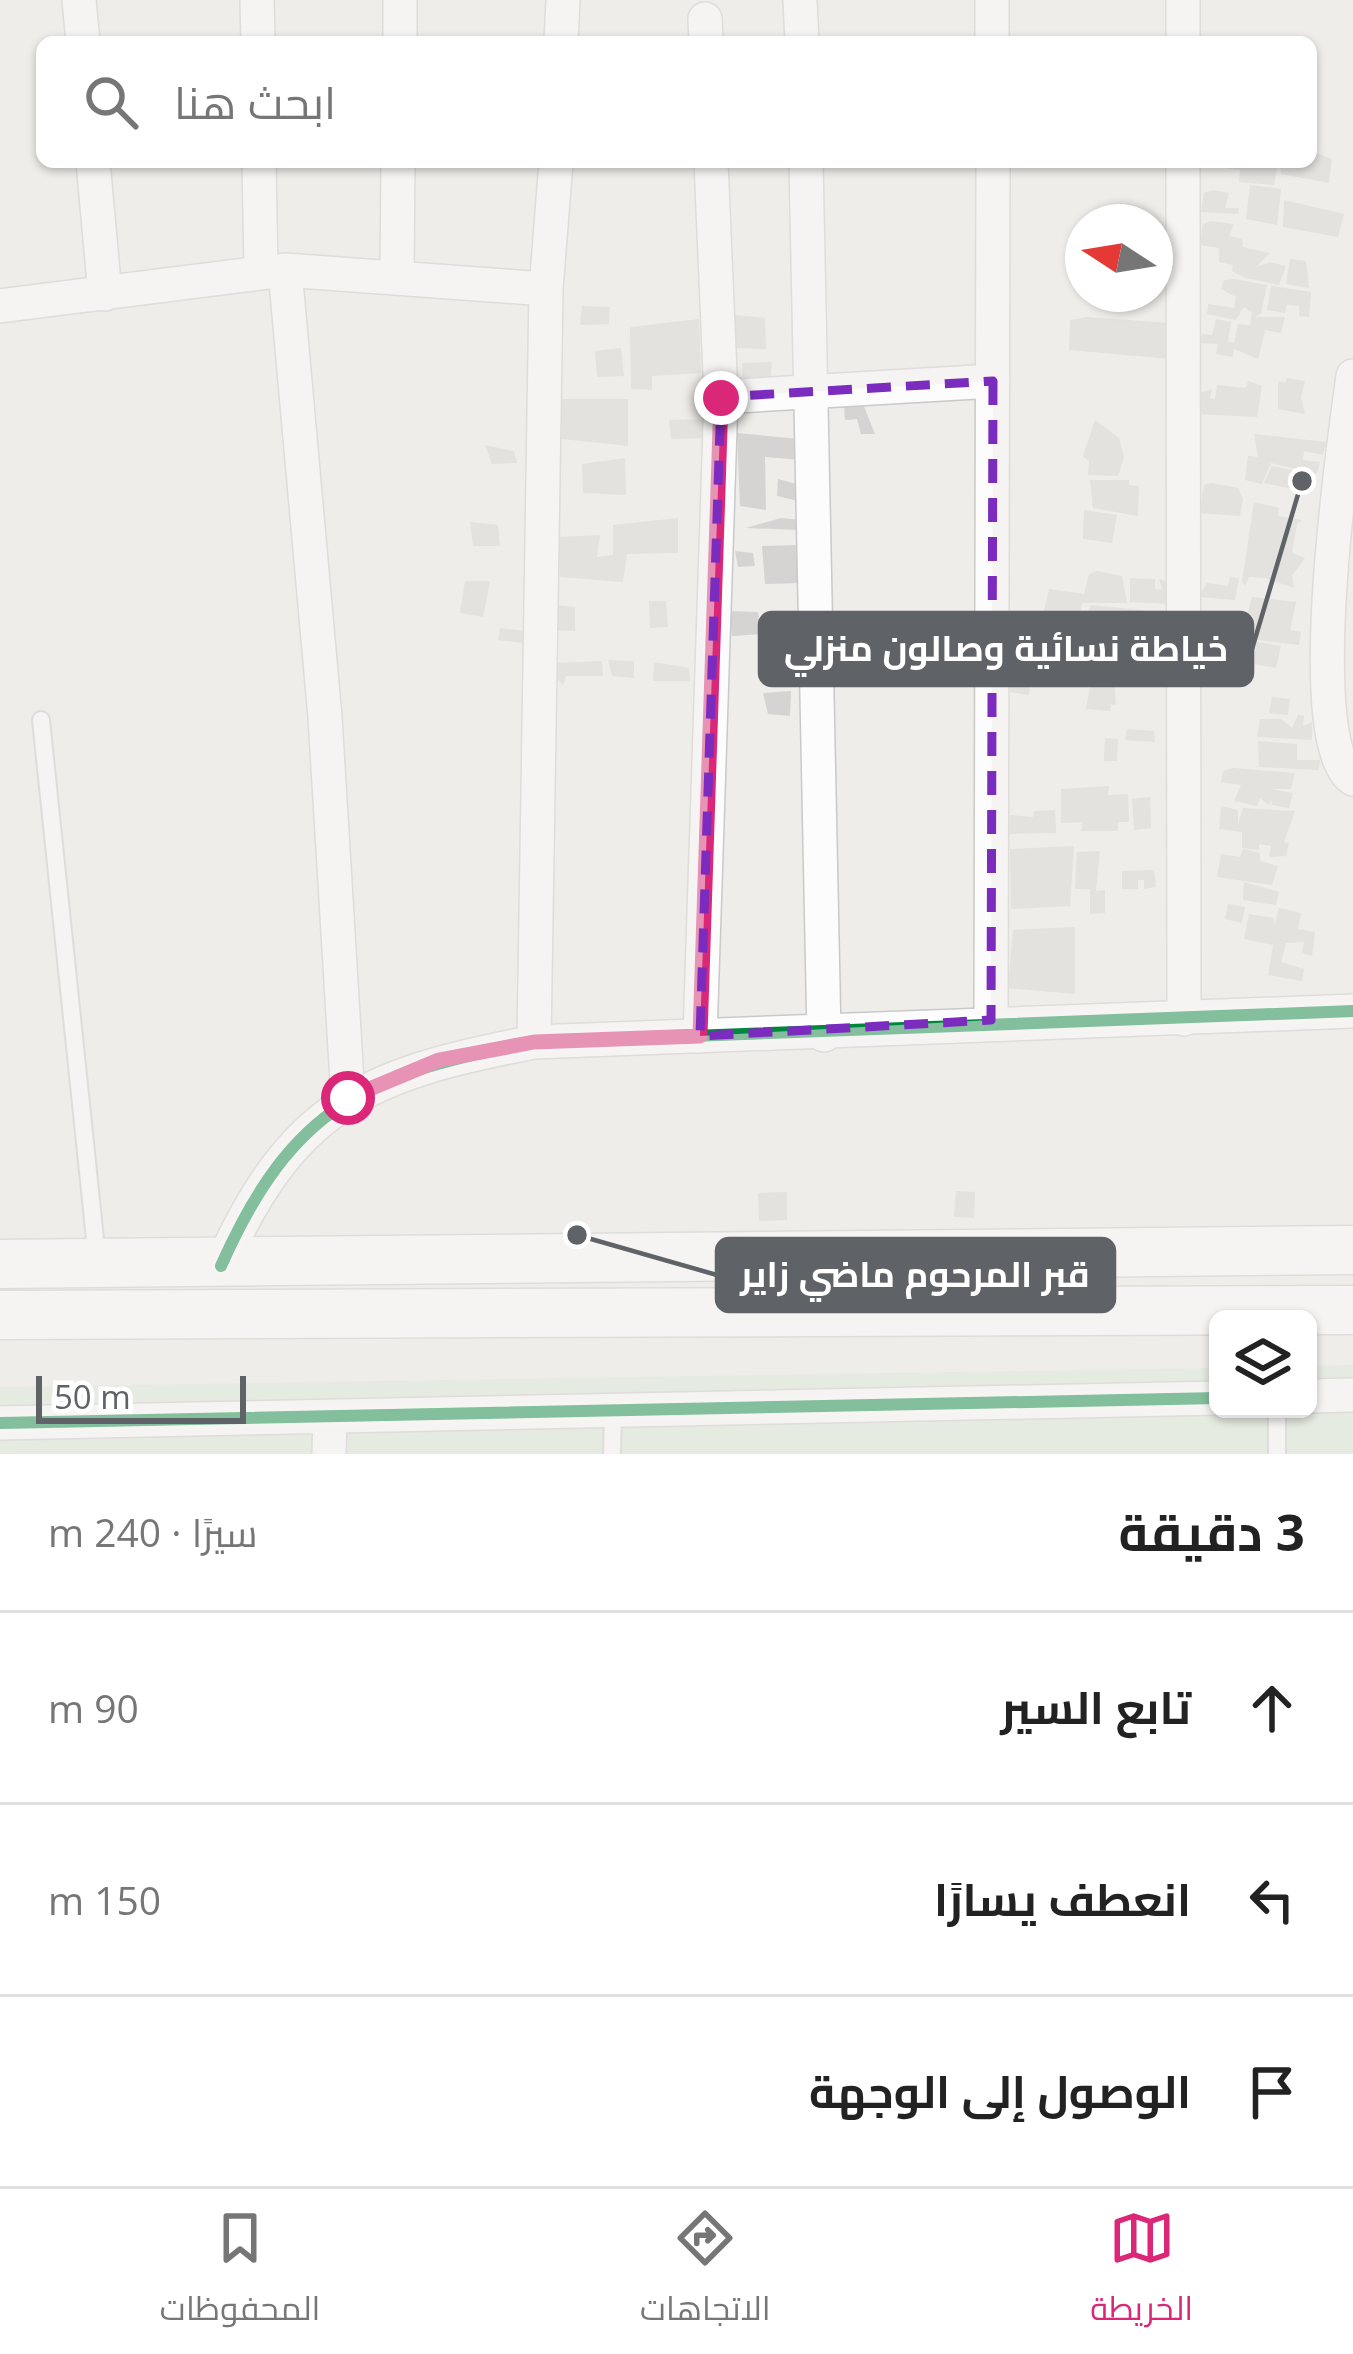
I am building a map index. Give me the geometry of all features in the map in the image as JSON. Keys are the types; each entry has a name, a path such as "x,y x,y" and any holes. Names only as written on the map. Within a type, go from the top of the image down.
{"main road":[{"path":"0,1264 220,1266 1353,1250"},
{"path":"1293,1310 1312,1282 1298,1251"},
{"path":"0,1315 1209,1310"},
{"path":"1317,1310 1353,1310"}],"street":[{"path":"79,0 82,36"},
{"path":"257,0 258,36"},
{"path":"400,0 400,36"},
{"path":"561,36 563,0"},
{"path":"800,0 802,36"},
{"path":"992,0 992,36"},
{"path":"1183,0 1183,36"},
{"path":"94,168 105,294"},
{"path":"261,168 326,717 348,1098"},
{"path":"397,274 398,168"},
{"path":"534,1042 546,290 556,168"},
{"path":"700,1036 721,398 711,168"},
{"path":"806,168 815,392 824,1035"},
{"path":"992,1020 993,168"},
{"path":"1183,168 1184,1019"},
{"path":"0,306 273,270 397,274 546,290"},
{"path":"1353,376 1333,525 1328,735 1344,773 1353,779"},
{"path":"721,398 993,381"},
{"path":"220,1266 263,1179 348,1098 439,1060 534,1042 824,1035 992,1020 1184,1019 1353,1011"},
{"path":"1317,1396 1353,1395"},
{"path":"0,1423 1209,1398"},
{"path":"329,1454 330,1417"}],"lane":[{"path":"41,720 98,1265"},
{"path":"612,1454 613,1411"},
{"path":"1277,1418 1277,1454"}],"highlighted area":[{"path":"993,381 991,1020 700,1036 721,397"}],"green space":[{"path":"1353,1365 1353,1454 0,1454 0,1387 1209,1368 1209,1418 1317,1418 1317,1366"}],"building":[{"path":"1317,153 1332,159 1329,183 1281,174 1280,168 1317,168"},
{"path":"1226,168 1277,168 1274,185 1239,182 1240,170"},
{"path":"1250,185 1281,189 1277,225 1246,219"},
{"path":"1204,193 1229,193 1225,208 1239,208 1238,214 1201,212"},
{"path":"1284,200 1344,214 1338,237 1283,227"},
{"path":"1203,224 1234,224 1229,236 1243,239 1242,247 1270,253 1256,267 1270,262 1286,266 1279,285 1232,271 1233,265 1219,262 1219,248 1200,245"},
{"path":"1290,259 1306,261 1309,288 1286,284"},
{"path":"1224,280 1267,285 1261,314 1254,317 1285,317 1281,333 1265,330 1258,359 1234,349 1233,357 1216,354 1218,344 1200,343 1202,334 1212,335 1216,319 1231,322 1228,341 1234,343 1238,324 1250,325 1252,313 1244,307 1236,320 1207,314 1208,304 1234,308 1236,297 1221,289"},
{"path":"1271,286 1311,292 1309,317 1299,316 1299,306 1287,305 1285,313 1267,310"},
{"path":"582,306 610,307 609,324 580,325"},
{"path":"735,315 765,318 766,349 736,348"},
{"path":"699,319 701,373 652,376 652,390 631,389 630,327"},
{"path":"1070,320 1169,323 1170,359 1069,350"},
{"path":"621,348 624,376 597,377 595,351"},
{"path":"772,362 770,383 743,379 742,363"},
{"path":"1287,378 1305,381 1301,397 1305,414 1278,409 1278,381 1285,383"},
{"path":"1248,381 1262,386 1257,417 1197,414 1199,393 1212,389 1210,398 1215,399 1217,385 1246,388"},
{"path":"561,399 628,399 628,446 562,439"},
{"path":"844,404 863,404 875,434 861,434 857,419 845,420"},
{"path":"707,419 709,438 671,439 669,420"},
{"path":"1095,420 1119,438 1124,457 1118,476 1088,475 1089,461 1083,456"},
{"path":"737,433 800,439 801,460 765,457 766,510 740,506"},
{"path":"1254,434 1326,442 1323,455 1304,451 1303,460 1320,462 1317,474 1271,463 1262,484 1245,480 1248,456 1258,457"},
{"path":"485,445 514,451 517,463 492,464"},
{"path":"625,458 626,495 583,493 582,464"},
{"path":"1272,466 1302,472 1298,490 1264,483"},
{"path":"778,479 800,485 798,501 777,496"},
{"path":"1090,480 1129,480 1129,485 1139,486 1138,516 1093,508"},
{"path":"1204,485 1238,488 1243,499 1240,516 1200,513"},
{"path":"1254,502 1279,508 1278,516 1302,520 1297,524 1292,553 1305,558 1292,576 1294,588 1265,578 1249,577 1245,586 1242,582"},
{"path":"1084,510 1117,515 1112,543 1083,539"},
{"path":"678,518 678,553 627,554 623,582 560,577 558,537 600,535 597,557 613,555 613,525"},
{"path":"781,518 801,520 800,530 746,528"},
{"path":"470,522 498,525 500,546 473,546"},
{"path":"797,545 802,583 765,584 762,546"},
{"path":"735,551 753,553 755,566 738,567"},
{"path":"1089,574 1122,576 1127,603 1082,603 1079,617 1065,619 1082,618 1076,645 1050,645 1051,635 1065,624 1042,619 1049,589 1084,594"},
{"path":"1230,577 1239,578 1235,600 1199,597 1207,583 1228,586"},
{"path":"1130,578 1155,579 1155,589 1162,590 1159,579 1170,582 1170,604 1130,602"},
{"path":"465,581 490,581 483,617 460,613"},
{"path":"1252,597 1296,602 1290,630 1301,632 1299,645 1243,638 1242,615 1247,616"},
{"path":"649,601 666,601 668,627 650,628"},
{"path":"551,605 575,607 575,631 554,630"},
{"path":"1091,605 1151,611 1152,623 1085,618"},
{"path":"729,611 758,612 761,634 732,636"},
{"path":"500,628 531,632 533,644 498,640"},
{"path":"1222,636 1246,642 1248,653 1251,641 1281,646 1276,668 1222,659"},
{"path":"608,660 634,661 634,678 612,676"},
{"path":"602,661 603,676 566,676 563,685 553,674 554,663"},
{"path":"654,662 689,668 690,681 653,681"},
{"path":"1012,677 1031,679 1029,695 1010,692"},
{"path":"1091,681 1114,681 1116,705 1111,704 1110,711 1086,709"},
{"path":"791,691 790,716 768,714 763,693"},
{"path":"1272,697 1290,699 1288,715 1269,713"},
{"path":"1298,715 1304,716 1303,726 1312,722 1312,740 1257,737 1260,719 1281,719 1292,728"},
{"path":"1127,729 1154,731 1155,742 1125,740"},
{"path":"1105,738 1118,739 1117,761 1104,761"},
{"path":"1258,741 1297,744 1297,760 1320,760 1319,770 1259,767"},
{"path":"1223,771 1295,773 1291,789 1271,789 1293,793 1289,808 1272,805 1271,799 1269,805 1260,798 1257,806 1234,801 1241,785 1221,782"},
{"path":"1109,786 1108,795 1128,794 1129,822 1118,822 1118,831 1081,831 1083,822 1061,823 1061,789"},
{"path":"1150,797 1151,828 1134,830 1132,799"},
{"path":"1221,806 1238,810 1238,824 1243,808 1295,811 1284,842 1289,843 1286,856 1269,857 1271,846 1242,848 1242,832 1219,829"},
{"path":"1055,810 1056,833 1009,834 1010,815 1033,817 1034,811"},
{"path":"1074,846 1070,906 1011,909 1010,849"},
{"path":"1243,849 1260,853 1260,861 1278,866 1272,885 1217,877 1221,854 1240,857"},
{"path":"1100,851 1096,891 1105,890 1105,913 1090,914 1090,889 1075,889 1077,852"},
{"path":"1154,870 1156,887 1144,889 1144,880 1138,880 1138,889 1122,889 1122,871"},
{"path":"1244,882 1279,892 1276,905 1243,900"},
{"path":"1228,904 1245,907 1242,923 1225,919"},
{"path":"1279,908 1301,913 1298,929 1315,932 1312,956 1302,953 1304,942 1286,943 1281,962 1304,969 1302,981 1268,975 1273,945 1244,939 1249,914 1273,918 1275,925"},
{"path":"1075,927 1075,994 1008,988 1013,930"},
{"path":"956,1191 975,1192 974,1218 954,1217"},
{"path":"787,1192 787,1220 759,1221 758,1193"}],"cycle path":[{"path":"221,1266 248,1211 308,1132 342,1105 381,1084 476,1054 534,1042 1353,1011"},
{"path":"0,1423 1209,1398"}],"place":[{"name":"خياطة نسائية وصالون منزلي","path":"1302,481"},
{"name":"قبر المرحوم ماضي زاير","path":"577,1235"}],"route":[{"path":"348,1098 439,1060 534,1042 700,1036 721,398"}]}
